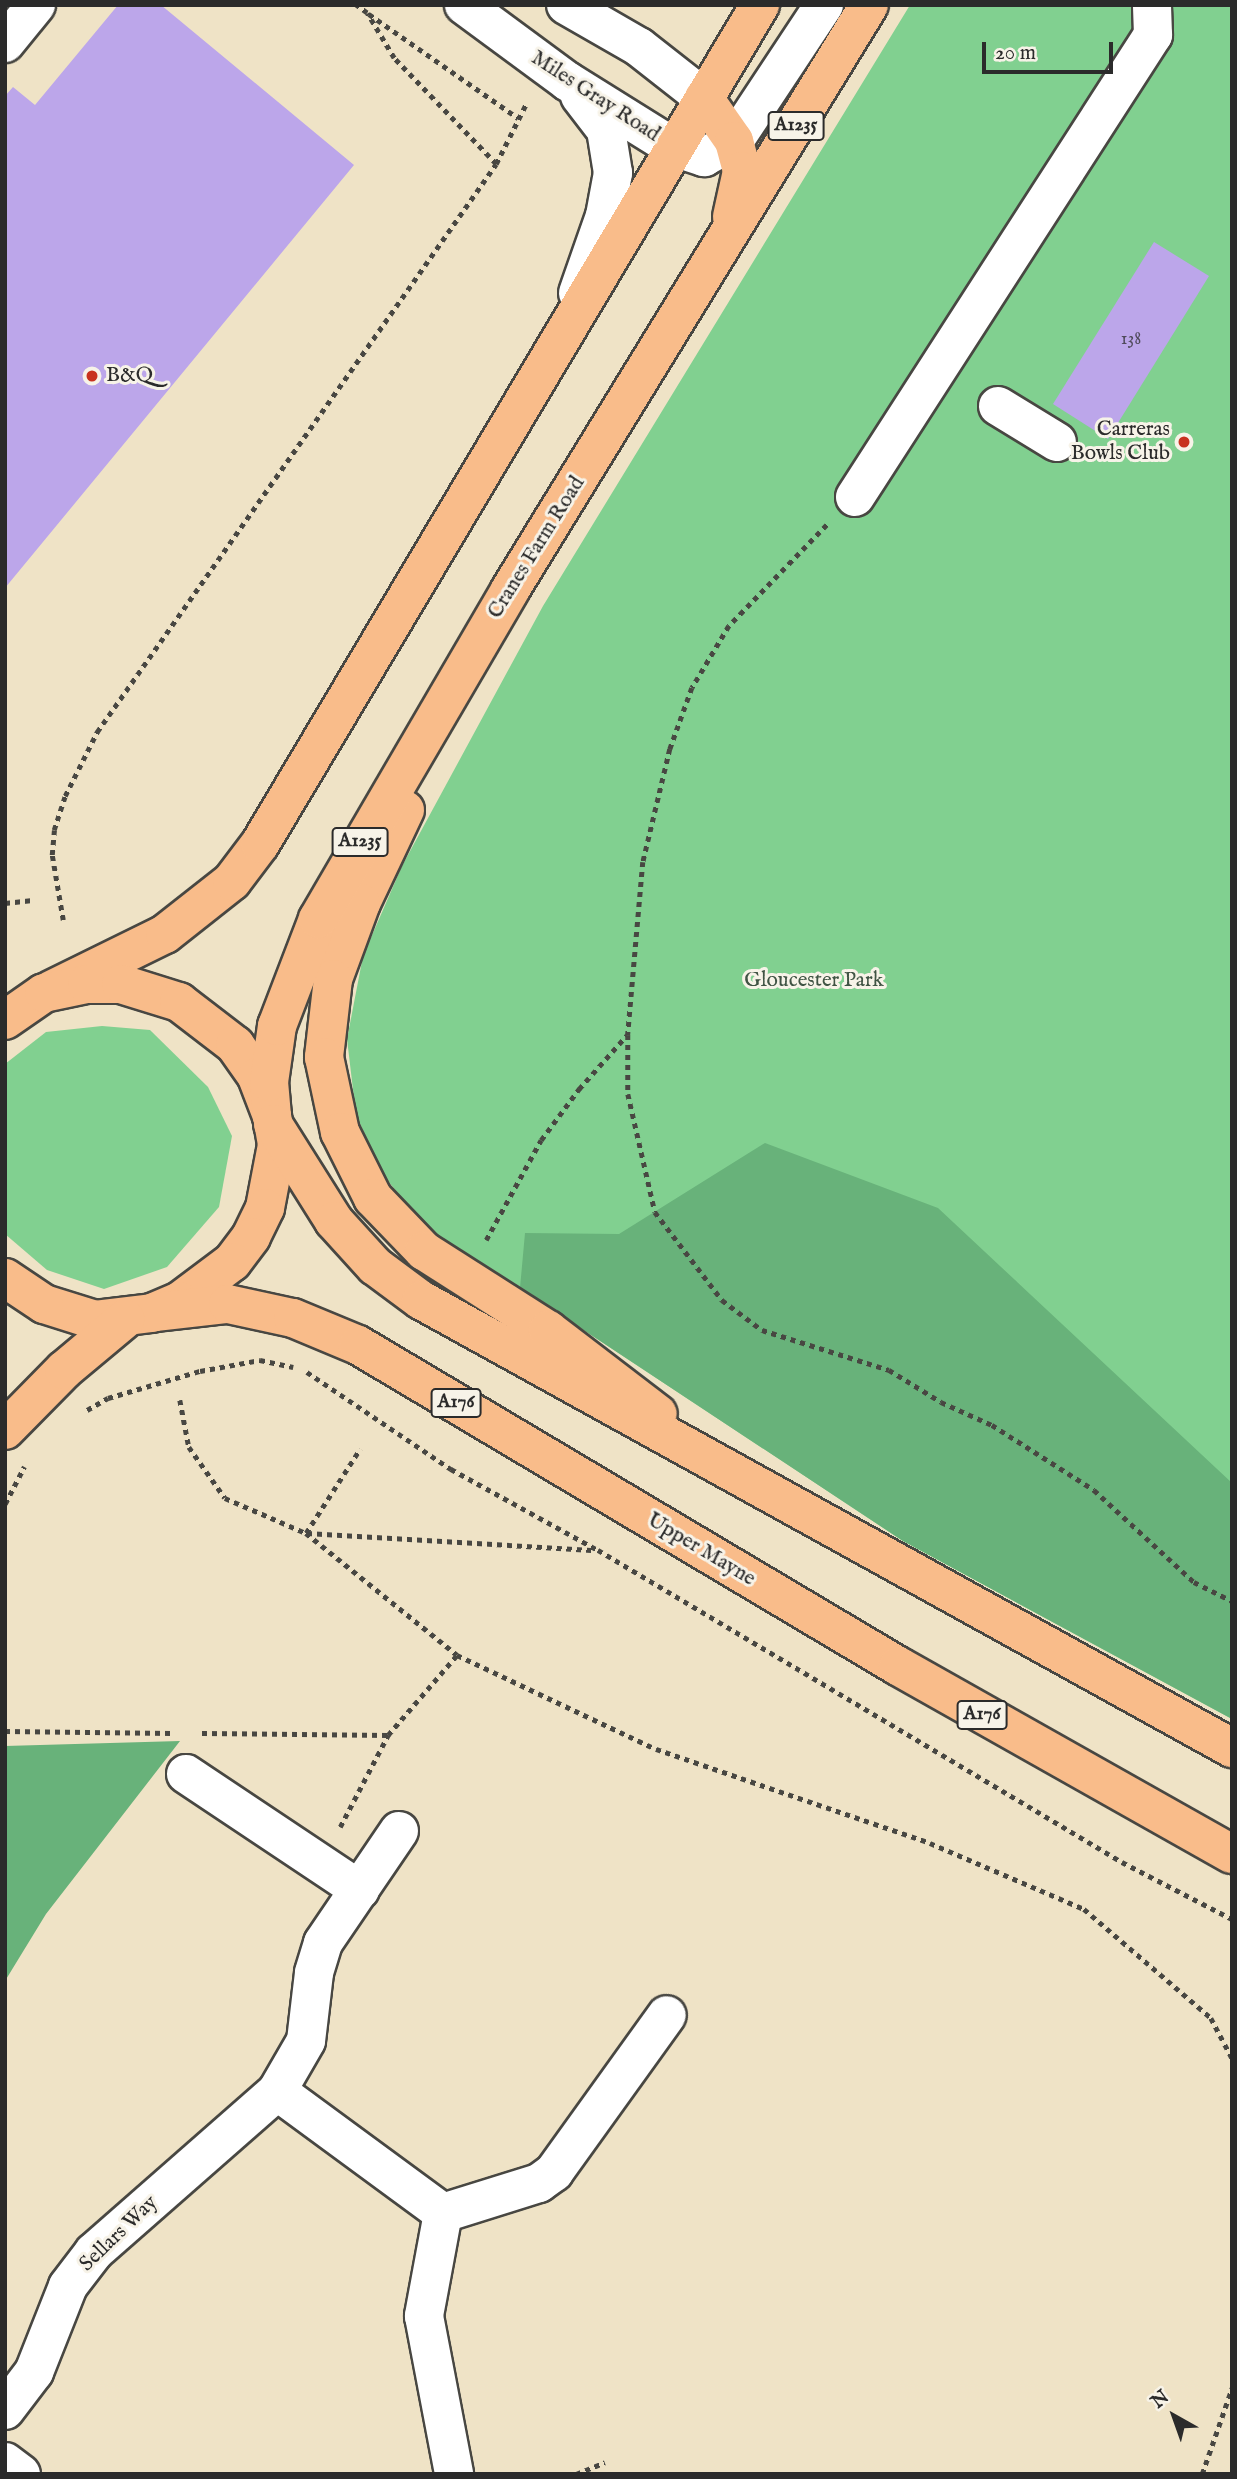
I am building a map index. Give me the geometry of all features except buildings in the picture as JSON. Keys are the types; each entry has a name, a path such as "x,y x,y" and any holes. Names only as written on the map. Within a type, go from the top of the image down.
{"main road":[{"path":"5,1020 48,992 165,934 232,881 273,824 565,328 760,5"},
{"name":"Cranes Farm Road","path":"5,1430 80,1355 140,1315 206,1285 251,1237 265,1208 275,1173 269,1082 277,1026 312,932 510,590 869,5"},
{"path":"704,98 734,141 742,171 738,201 722,247"},
{"path":"510,590 345,941 325,1016 329,1094 356,1167 397,1227 456,1274 610,1374 721,1467"},
{"path":"5,985 48,992 121,984 179,1002 235,1045 257,1077 273,1120 334,1221 375,1266 482,1337 1232,1748"},
{"name":"A176","path":"5,1278 44,1304 71,1315 140,1315"},
{"name":"Upper Mayne","path":"140,1315 228,1304 293,1318 358,1345 886,1660 1232,1854"}],"street":[{"path":"5,43 36,5"},
{"name":"Miles Gray Road","path":"464,5 566,81 673,147 704,157 734,141"},
{"path":"566,5 639,47 704,98"},
{"path":"734,141 824,5"},
{"path":"855,497 1153,35 1152,5"},
{"path":"565,328 606,216 613,173 606,131 592,108 566,81"},
{"path":"998,406 1057,442"},
{"path":"186,1774 360,1890"},
{"name":"Sellars Way","path":"5,2410 34,2372 68,2286 94,2252 277,2091 306,2041 314,1973 323,1943 399,1831"},
{"path":"443,2213 539,2183 554,2172 667,2015"},
{"path":"277,2091 443,2213"},
{"path":"443,2213 424,2316 454,2474"},
{"path":"5,2462 21,2474"}],"path":[{"path":"63,920 52,855 54,830 65,796 97,732 496,164 518,118 356,5"},
{"path":"367,13 394,58 496,164"},
{"path":"855,497 729,626 692,688 670,749 643,862 628,1035 628,1094 655,1212 722,1300 762,1330 889,1370 940,1402 992,1425 1094,1490 1194,1581 1232,1601"},
{"path":"5,903 33,900"},
{"path":"481,1251 541,1140 579,1089 628,1035"},
{"path":"79,1415 108,1398 200,1371 260,1360 301,1368 451,1469 598,1550 1122,1862 1232,1919"},
{"path":"180,1400 189,1447 225,1498 306,1533 457,1655 656,1749 930,1843 1084,1909 1211,2018 1232,2058"},
{"path":"306,1533 359,1449"},
{"path":"5,1504 26,1464"},
{"path":"306,1533 598,1550"},
{"path":"321,1865 388,1735 457,1655"},
{"path":"5,1731 183,1733"},
{"path":"197,1733 388,1735"},
{"path":"1202,2474 1232,2388"},
{"path":"576,2474 605,2462"}],"green space":[{"name":"Gloucester Park","path":"910,5 1232,5 1232,1719 903,1541 520,1288 436,1241 384,1176 356,1115 347,1039 363,956 402,866 543,606"},
{"path":"102,1026 150,1030 208,1087 232,1136 219,1207 167,1267 104,1289 47,1270 5,1234 5,1064 46,1032"},
{"path":"765,1143 938,1208 1232,1483 1232,1719 903,1541 520,1288 525,1233 619,1234"},
{"path":"180,1741 46,1914 5,1981 5,1746"}],"place":[{"name":"B&Q","path":"92,376"},
{"name":"Carreras Bowls Club","path":"1184,442"}]}
